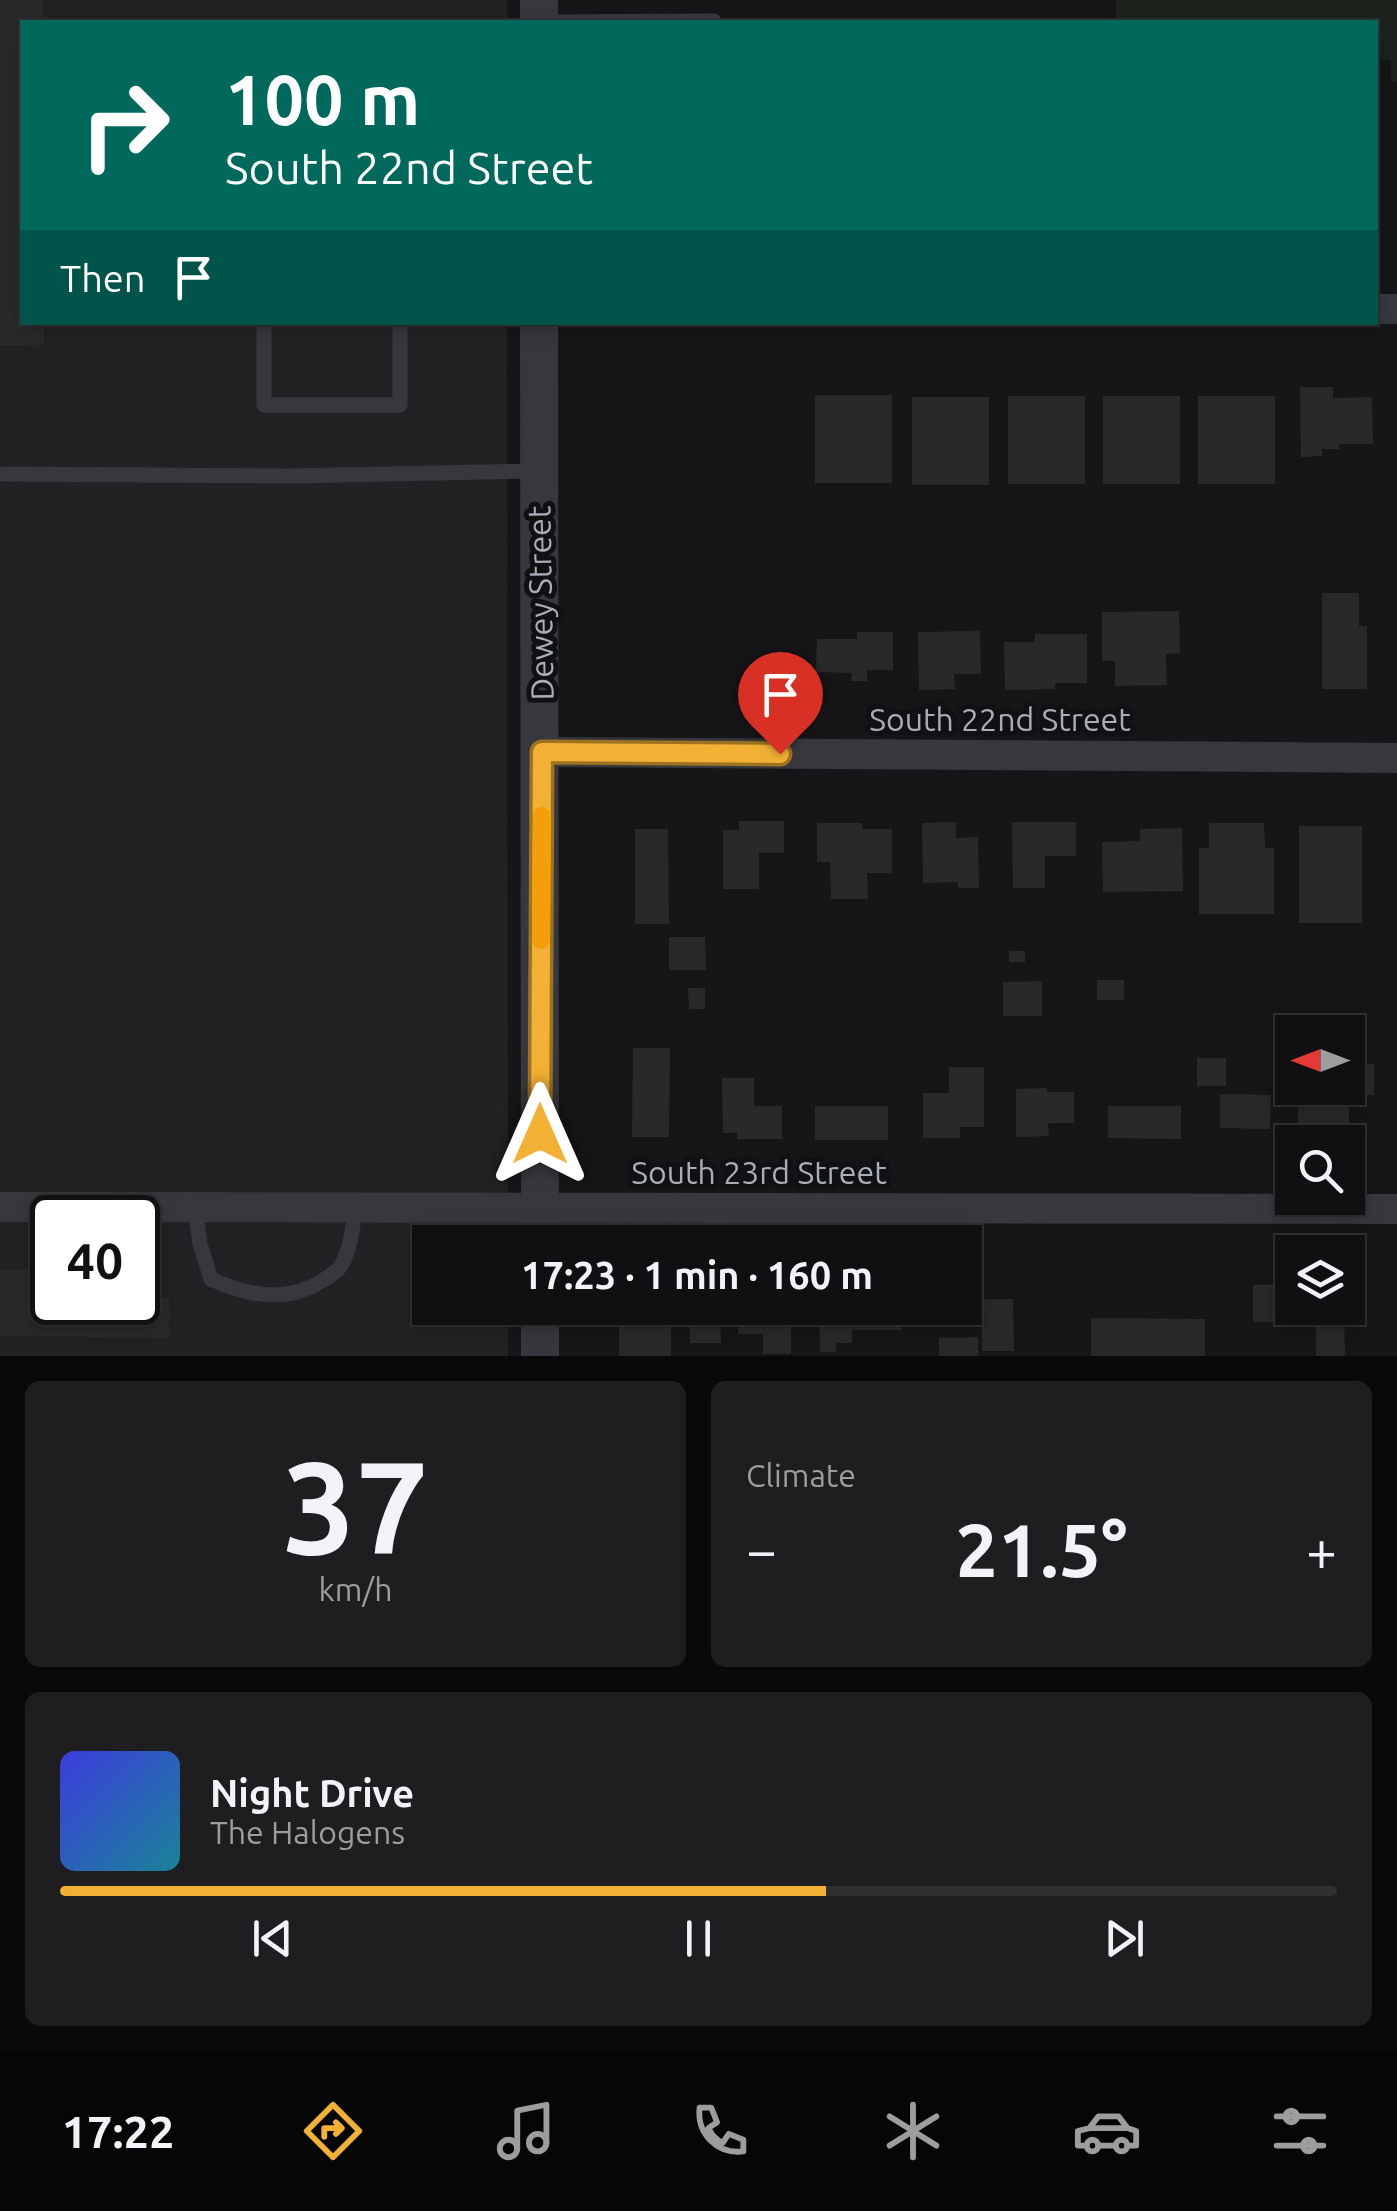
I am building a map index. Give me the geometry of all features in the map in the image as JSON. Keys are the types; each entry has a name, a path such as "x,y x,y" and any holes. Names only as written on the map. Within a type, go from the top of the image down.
{"street":[{"name":"Dewey Street","path":"539,325 540,1225"},
{"name":"South 22nd Street","path":"542,752 1397,758"},
{"name":"South 23rd Street","path":"0,1208 355,1207 540,1225 1397,1209"},
{"path":"540,1325 540,1356"}],"lane":[{"path":"264,325 264,405 400,404 400,325"},
{"path":"0,474 309,476 539,471"},
{"path":"195,1207 200,1244 211,1279 238,1292 269,1295 306,1291 339,1270 351,1241 355,1207"}],"shaded area":[{"path":"0,0 507,0 507,20 20,20 20,325 507,325 508,1225 412,1225 412,1325 508,1325 508,1356 0,1356"},
{"path":"1116,0 1397,0 1397,82 1391,82 1391,60 1378,59 1378,20 1116,20"}],"building":[{"path":"0,0 42,0 42,20 20,20 20,325 44,325 44,345 0,345"},
{"path":"1300,387 1333,387 1333,398 1372,397 1373,444 1339,444 1339,449 1322,449 1322,456 1301,457"},
{"path":"815,395 892,395 892,483 815,483"},
{"path":"1008,396 1085,396 1085,484 1008,484"},
{"path":"1103,396 1180,396 1180,484 1103,484"},
{"path":"1198,396 1275,396 1275,484 1198,484"},
{"path":"912,397 989,397 989,485 912,485"},
{"path":"1322,593 1359,593 1359,626 1367,626 1367,689 1322,689"},
{"path":"1179,611 1180,653 1166,654 1167,685 1115,686 1115,661 1102,661 1102,612"},
{"path":"980,631 981,674 954,674 955,689 919,690 918,632"},
{"path":"857,632 893,632 893,670 867,670 867,681 851,681 852,673 816,672 817,639 857,639"},
{"path":"1035,634 1087,634 1087,683 1055,683 1055,689 1005,690 1004,642 1035,642"},
{"path":"739,821 784,821 784,853 759,853 759,889 723,889 723,830 739,830"},
{"path":"956,822 956,838 978,837 979,888 958,888 958,882 923,883 922,823"},
{"path":"1012,822 1076,822 1076,856 1045,856 1045,888 1013,888"},
{"path":"817,823 862,823 862,829 892,829 892,873 867,873 868,899 831,899 830,862 817,862"},
{"path":"1209,823 1264,823 1265,848 1274,848 1274,914 1199,914 1199,848 1209,848"},
{"path":"1299,826 1362,826 1362,923 1299,923"},
{"path":"1182,828 1183,891 1103,892 1102,842 1140,841 1140,829"},
{"path":"635,829 668,829 669,924 635,924"},
{"path":"669,937 705,937 706,970 669,970"},
{"path":"1009,951 1025,951 1025,962 1009,962"},
{"path":"1097,980 1124,980 1124,1000 1097,1000"},
{"path":"1042,981 1042,1016 1003,1016 1003,982"},
{"path":"688,988 705,988 705,1009 689,1009"},
{"path":"633,1048 670,1048 669,1137 632,1137"},
{"path":"1197,1058 1226,1058 1226,1086 1197,1086"},
{"path":"1365,1064 1374,1064 1374,1095 1365,1095"},
{"path":"949,1067 984,1067 984,1127 960,1127 960,1138 923,1138 923,1093 949,1093"},
{"path":"722,1078 754,1078 754,1106 782,1106 782,1139 737,1139 737,1133 723,1133"},
{"path":"1047,1088 1047,1092 1074,1092 1074,1123 1048,1123 1049,1136 1016,1137 1016,1089"},
{"path":"1220,1094 1271,1095 1270,1129 1220,1128"},
{"path":"1298,1105 1349,1105 1349,1125 1298,1125"},
{"path":"815,1106 888,1106 888,1140 815,1140"},
{"path":"1108,1106 1181,1106 1181,1139 1108,1138"},
{"path":"0,1269 30,1270 30,1325 160,1325 160,1298 169,1298 169,1338 0,1336"},
{"path":"1275,1284 1275,1322 1253,1322 1253,1285"},
{"path":"982,1299 1013,1299 1014,1351 982,1351"},
{"path":"1091,1318 1205,1319 1205,1356 1091,1356"},
{"path":"619,1325 671,1325 671,1356 619,1356"},
{"path":"689,1325 720,1325 721,1343 690,1343"},
{"path":"738,1325 791,1325 791,1354 763,1354 763,1334 738,1334"},
{"path":"819,1325 902,1325 902,1330 852,1330 852,1343 836,1343 836,1352 820,1352"},
{"path":"1316,1325 1344,1325 1345,1356 1316,1356"},
{"path":"978,1337 978,1356 939,1356 939,1338"}],"slow traffic":[{"path":"541,940 542,816"}],"route":[{"path":"540,1134 542,752 780,754"}]}
